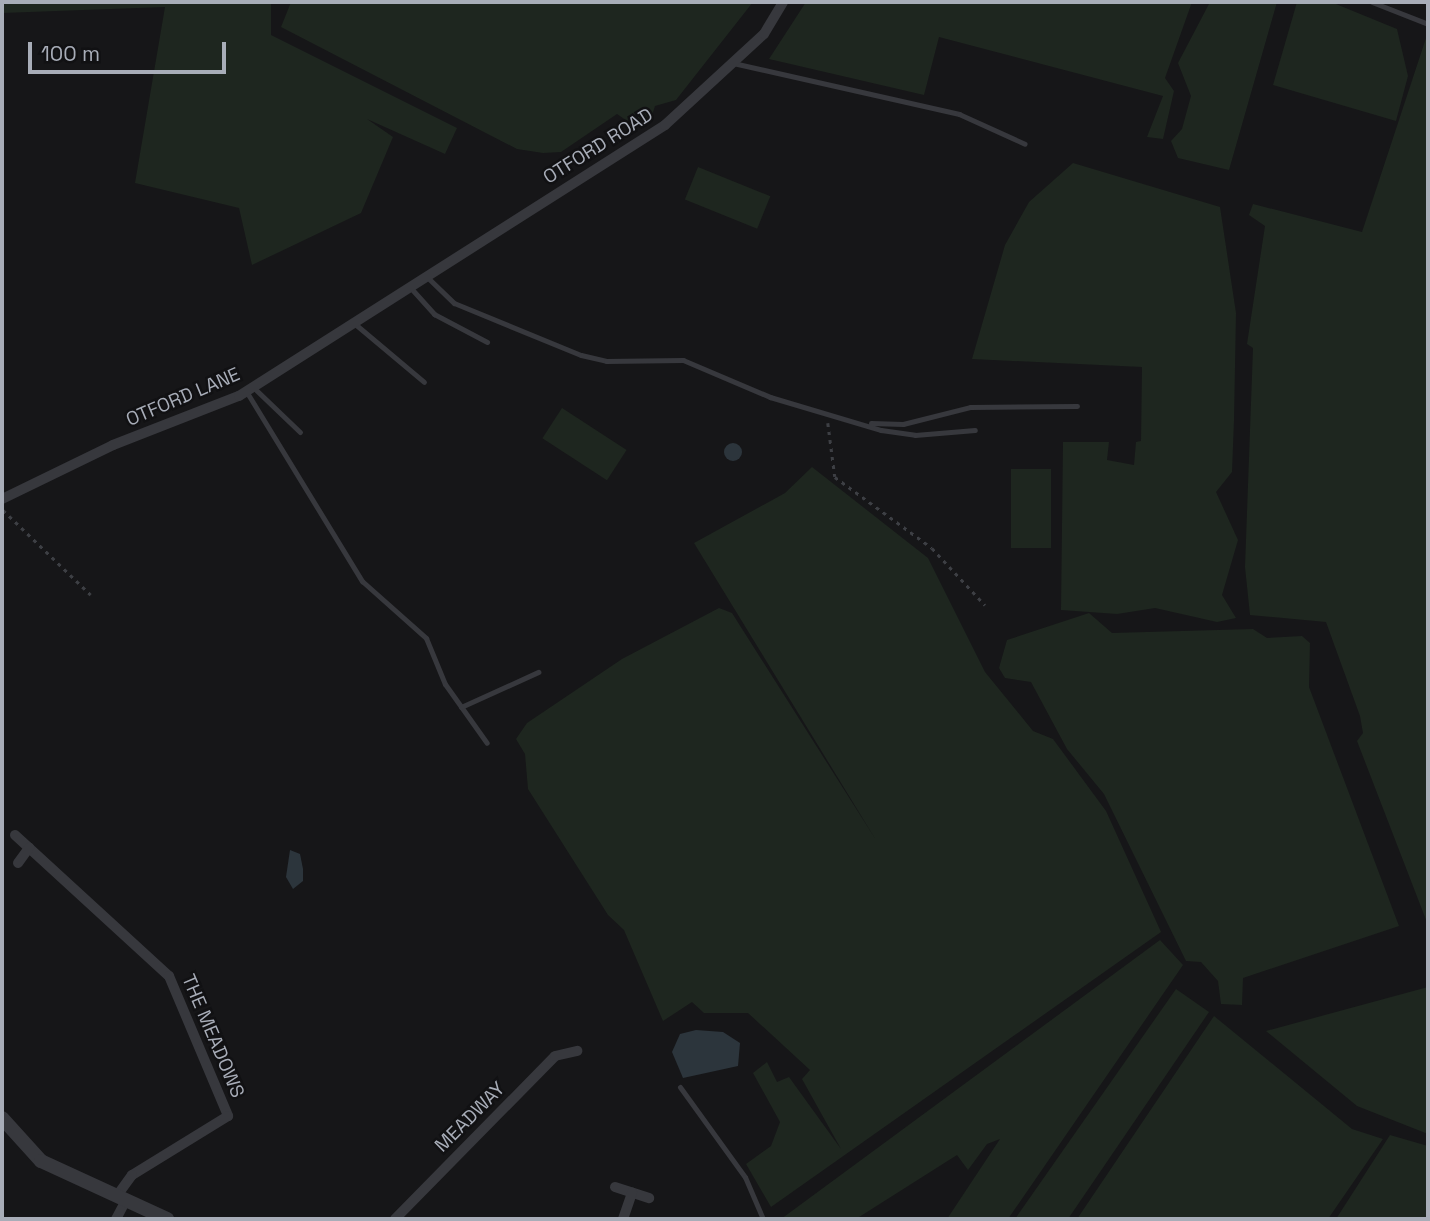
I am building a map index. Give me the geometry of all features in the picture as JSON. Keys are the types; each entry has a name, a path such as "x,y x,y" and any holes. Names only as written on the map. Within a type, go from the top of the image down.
{"street":[{"name":"OTFORD ROAD","path":"406,287 665,125 764,34 783,2"},
{"name":"OTFORD LANE","path":"2,499 250,389 406,287"},
{"name":"THE MEADOWS","path":"15,835 169,976 228,1116 132,1175 120,1200"},
{"path":"18,863 29,848"},
{"name":"MEADWAY","path":"395,1219 555,1056 577,1051"},
{"path":"2,1118 41,1161 120,1200 167,1219"},
{"path":"615,1187 649,1198"},
{"path":"624,1219 632,1193"},
{"path":"116,1219 120,1200"}],"lane":[{"path":"1372,2 1428,24"},
{"path":"732,63 959,114 1025,144"},
{"path":"425,275 454,303 581,355 606,361 683,360 828,416 915,435 975,430"},
{"path":"406,287 434,314 488,342"},
{"path":"352,322 424,382"},
{"path":"250,389 300,432"},
{"path":"250,389 362,581 426,638 461,707 486,743"},
{"path":"867,423 903,424 970,407 1077,406"},
{"path":"461,707 538,671"},
{"path":"680,1087 744,1177 764,1219"}],"path":[{"path":"828,416 827,452 835,477 932,548 985,605"},
{"path":"2,509 91,595"}],"shaded area":[{"path":"2,2 271,2 271,35 457,128 445,154 367,119 393,137 361,213 252,265 239,208 135,183 165,7 2,13"},
{"path":"291,2 753,2 676,100 655,106 650,121 636,127 617,114 561,152 543,153 517,149 281,27"},
{"path":"806,2 1192,2 1165,78 1174,91 1163,139 1147,137 1163,96 939,37 924,95 769,59"},
{"path":"1210,2 1277,2 1229,170 1178,158 1171,141 1182,129 1191,96 1178,63"},
{"path":"1297,2 1331,2 1397,29 1408,76 1396,121 1273,85"},
{"path":"1428,32 1428,925 1357,741 1363,733 1360,716 1326,622 1250,615 1245,567 1253,348 1247,344 1265,226 1249,215 1253,204 1362,232"},
{"path":"1073,163 1220,207 1236,313 1232,472 1216,492 1238,540 1222,595 1236,618 1217,622 1155,608 1117,614 1061,610 1063,442 1109,442 1107,460 1134,465 1136,442 1141,441 1142,367 972,359 1005,245 1029,202"},
{"path":"698,167 770,196 757,229 685,199"},
{"path":"562,408 627,450 607,480 542,438"},
{"path":"733,443 739,446 742,452 739,458 733,461 727,458 724,452 727,446"},
{"path":"812,467 928,558 985,672 1033,731 1053,739 1106,811 1161,932 771,1207 746,1164 771,1146 780,1122 753,1073 767,1062 777,1082 789,1077 841,1149 802,1079 810,1070 748,1013 704,1013 692,1002 663,1021 624,930 608,915 528,789 525,754 516,739 527,723 622,659 719,608 732,613 876,840 694,543 785,493"},
{"path":"1011,469 1051,469 1051,548 1011,548"},
{"path":"1089,613 1112,633 1253,629 1267,638 1302,636 1310,643 1309,687 1399,926 1243,978 1242,1005 1221,1004 1218,981 1201,962 1186,961 1104,794 1067,749 1031,682 1005,678 999,668 1007,640"},
{"path":"290,850 300,854 303,869 303,881 293,889 286,877"},
{"path":"1160,940 1183,965 1008,1219 947,1219 1000,1139 987,1144 968,1170 957,1155 856,1219 781,1219"},
{"path":"1428,987 1428,1134 1357,1106 1266,1031"},
{"path":"1176,989 1209,1012 1068,1219 1015,1219"},
{"path":"1214,1016 1352,1129 1383,1139 1328,1219 1077,1219"},
{"path":"696,1030 723,1032 740,1043 738,1066 683,1078 672,1052 680,1034"},
{"path":"1390,1135 1428,1146 1428,1219 1336,1219"}]}
